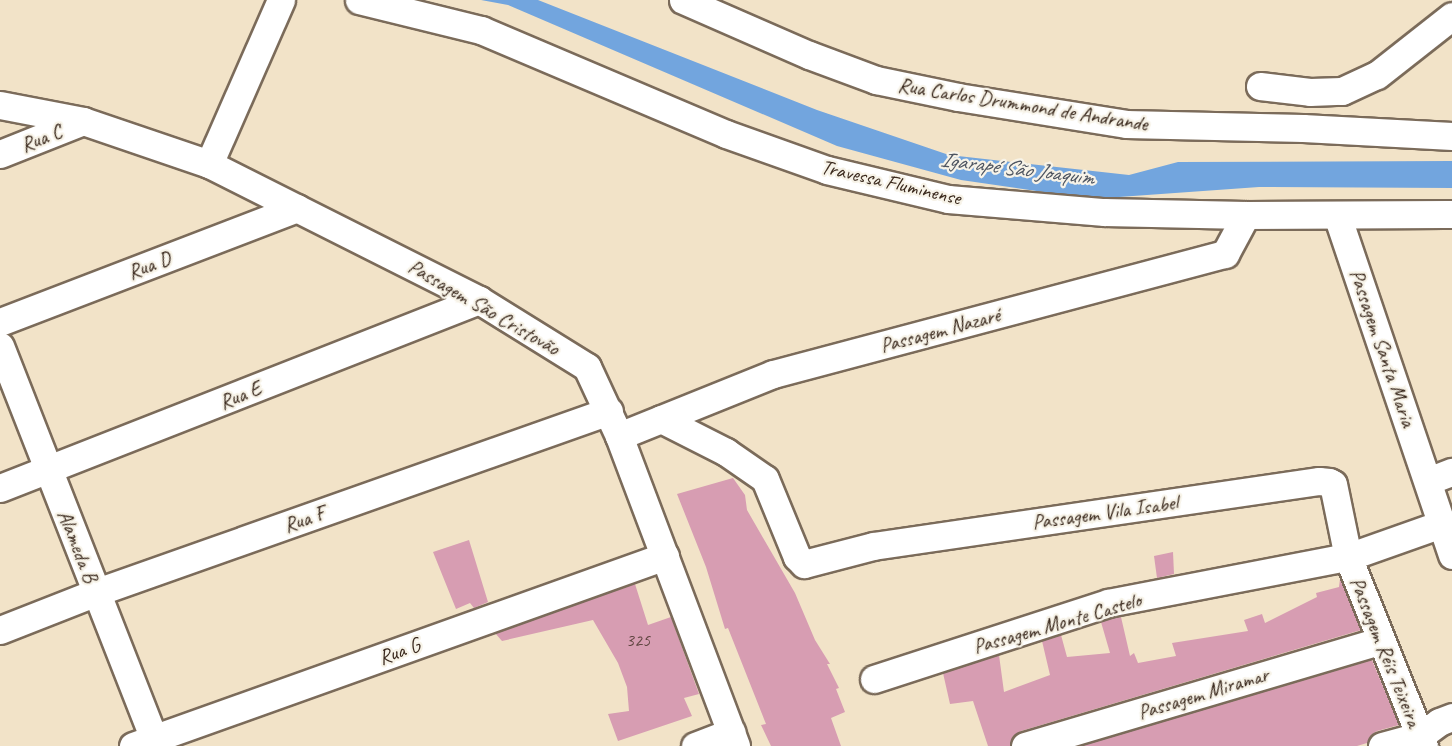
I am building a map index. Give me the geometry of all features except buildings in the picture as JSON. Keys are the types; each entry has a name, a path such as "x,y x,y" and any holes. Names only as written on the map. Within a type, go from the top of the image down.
{"street":[{"path":"209,164 281,0"},
{"name":"Travessa Fluminense","path":"359,0 481,30 726,134 827,170 948,199 1104,212 1246,215 1452,214"},
{"name":"Rua Carlos Drummond de Andrande","path":"683,0 809,55 876,80 958,97 1126,124 1303,128 1452,136"},
{"path":"1260,86 1310,92 1342,91 1377,75 1452,16"},
{"name":"Passagem São Cristovão","path":"0,105 83,122 209,164 479,300 587,367 614,424 733,739"},
{"name":"Rua C","path":"0,154 83,122"},
{"name":"Rua D","path":"0,322 297,207"},
{"name":"Passagem Nazaré","path":"614,424 662,419 773,374 1225,254 1246,215"},
{"name":"Passagem Santa Maria","path":"1337,215 1440,477 1441,524 1452,555"},
{"name":"Rua E","path":"0,488 479,300"},
{"name":"Alameda B","path":"0,346 47,471 97,592 148,743"},
{"path":"614,424 707,383"},
{"name":"Passagem Vila Isabel","path":"662,419 726,452 765,479 797,557 804,564 873,546 1319,481 1334,484 1348,557"},
{"name":"Rua F","path":"0,630 97,592 614,424"},
{"name":"Passagem Monte Castelo","path":"874,679 1108,603 1348,557 1441,524"},
{"name":"Rua G","path":"148,743 665,556"},
{"name":"Passagem Réis Teixeira","path":"1348,557 1422,741"},
{"name":"Passagem Miramar","path":"1025,746 1380,640"},
{"path":"1382,746 1422,741 1439,722 1452,717"},
{"path":"695,746 733,739"}],"water":[{"name":"Igarapé São Joaquim","path":"481,0 538,0 817,110 949,155 1129,175 1178,162 1452,161 1452,188 1259,187 1091,199 961,180 837,146 508,5"}]}
